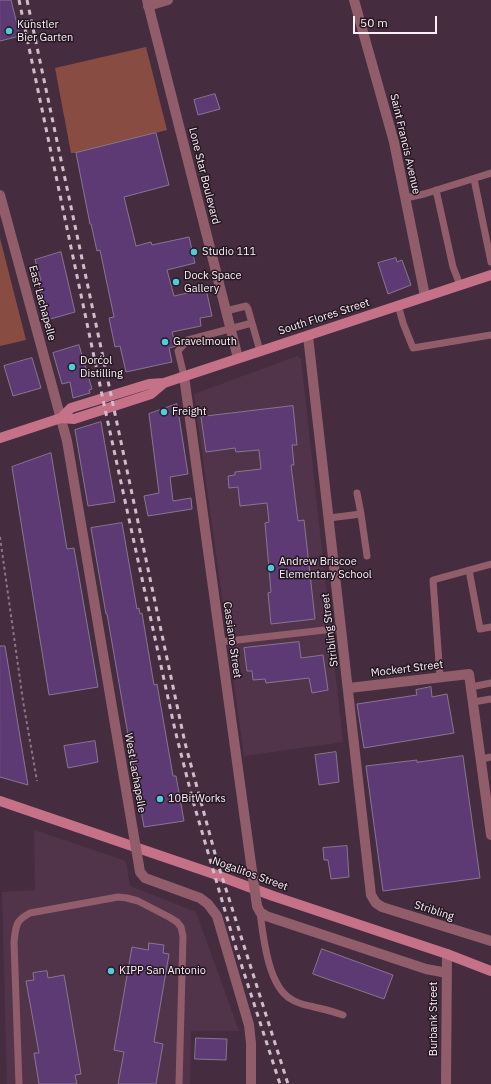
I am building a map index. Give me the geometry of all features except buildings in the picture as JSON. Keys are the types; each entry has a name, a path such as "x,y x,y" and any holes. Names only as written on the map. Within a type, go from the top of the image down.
{"main road":[{"name":"South Flores Street","path":"0,438 61,418 74,419 105,410 151,394 164,383 184,376 491,275"},
{"name":"Nogalitos Street","path":"0,801 214,874 273,896 447,954 491,972"}],"street":[{"path":"148,3 168,0"},
{"name":"Saint Francis Avenue","path":"354,0 389,119 425,296"},
{"name":"Lone Star Boulevard","path":"148,3 238,358"},
{"name":"East Lachapelle","path":"0,195 61,418"},
{"name":"Stribling Street","path":"308,336 349,688 370,887 373,898"},
{"name":"Cassiano Street","path":"184,376 252,871 259,909"},
{"name":"West Lachapelle","path":"61,418 67,441 140,872 145,878 200,898 208,904 217,916 249,1025 251,1042 251,1084"},
{"name":"Mockert Street","path":"349,688 469,674 471,687"},
{"path":"471,687 486,758 491,835"},
{"name":"Stribling","path":"373,898 376,903 382,907 491,941"},
{"path":"259,909 269,917 426,969 447,973"},
{"name":"Burbank Street","path":"446,1084 447,954"}],"lane":[{"path":"406,198 491,173"},
{"path":"474,179 491,262"},
{"path":"436,190 454,268 460,285"},
{"path":"398,305 403,323 413,348 491,335"},
{"path":"226,311 246,306 260,351"},
{"path":"184,376 178,351 188,340 252,323"},
{"path":"357,493 367,556"},
{"path":"329,518 361,514"},
{"path":"440,677 433,580 491,564"},
{"path":"470,570 480,629 491,627"},
{"path":"220,642 342,628"},
{"path":"471,687 491,683"},
{"path":"473,702 491,699"},
{"path":"19,1084 14,942 16,926 20,918 30,913 118,897 138,901 169,917 177,922 180,927 182,936 179,1084"},
{"path":"259,909 272,974 284,995 297,1003 344,1015"}],"path":[{"path":"0,537 37,781"}],"shaded area":[{"path":"146,47 167,130 71,153 55,68"},
{"path":"0,238 26,340 0,346"},
{"name":"Andrew Briscoe Elementary School","path":"297,356 301,359 343,742 244,756 194,394"},
{"name":"KIPP San Antonio","path":"34,830 126,861 130,886 196,912 239,1031 191,1031 190,1084 7,1084 2,892 35,890"}],"railway":[{"path":"19,0 105,409 175,730 193,801 235,945 280,1084"},
{"path":"27,0 185,743 217,861 288,1084"}],"place":[{"name":"Künstler Bier Garten","path":"9,31"},
{"name":"Studio 111","path":"194,252"},
{"name":"Dock Space Gallery","path":"176,282"},
{"name":"Gravelmouth","path":"165,342"},
{"name":"Dorćol Distilling","path":"72,367"},
{"name":"Freight","path":"164,412"},
{"name":"Andrew Briscoe Elementary School","path":"271,568"},
{"name":"10BitWorks","path":"160,799"},
{"name":"KIPP San Antonio","path":"111,971"}]}
